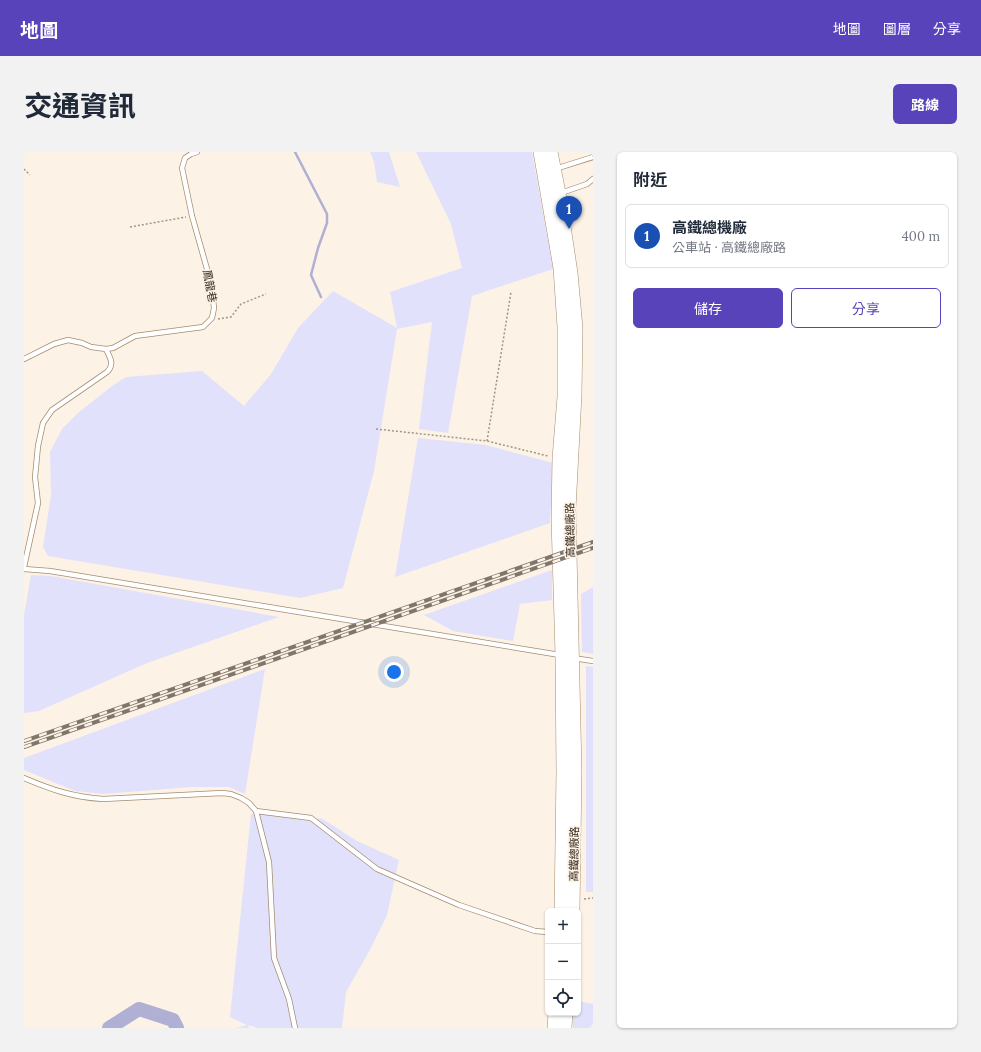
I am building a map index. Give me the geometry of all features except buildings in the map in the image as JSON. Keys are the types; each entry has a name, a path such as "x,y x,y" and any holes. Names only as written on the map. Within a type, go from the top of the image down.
{"street":[{"name":"高鐵總廠路","path":"540,152 559,194 571,273 576,328 575,395 569,509 561,908"},
{"name":"高鐵總廠路","path":"551,152 549,171 560,268 564,327 564,397 559,458 558,519 575,771 573,908"},
{"path":"554,1028 555,1016"},
{"path":"565,1028 566,1016"}],"lane":[{"name":"鳳龍巷","path":"197,152 185,158 182,168 192,216 211,283 214,308 210,320"},
{"path":"549,171 593,157"},
{"path":"559,194 587,184 593,179"},
{"path":"24,359 54,344 68,340 82,343 91,347 106,349 113,348 135,336 204,327 210,320"},
{"path":"106,349 112,362 111,368 52,410 43,423 36,461 38,503 24,568 50,570 593,661"},
{"path":"24,778 44,787 67,794 90,798 103,799 222,793 231,794 249,803 256,811 269,862 274,958 288,1000 295,1028"},
{"path":"256,811 311,818 377,869 459,905 535,931 545,932"}],"path":[{"path":"24,169 30,175"},
{"path":"130,227 192,216"},
{"path":"488,441 511,292"},
{"path":"210,320 232,317 241,304 266,294"},
{"path":"376,429 488,441 559,458"}],"shaded area":[{"path":"370,152 389,152 400,187 377,182 374,162"},
{"path":"416,152 532,152 553,269 472,296 448,433 419,429 432,322 397,329 374,471 343,588 300,598 48,556 43,547 51,495 50,452 62,429 78,413 112,386 126,377 202,371 244,406 271,374 298,328 333,291 397,328 390,292 462,268 451,224"},
{"path":"418,438 486,445 553,463 550,523 395,577"},
{"path":"552,570 552,600 520,604 513,641 453,631 424,615"},
{"path":"31,575 51,576 279,617 147,663 39,711 24,713 24,615"},
{"path":"593,587 593,654 582,652 581,594"},
{"path":"586,666 593,667 593,892 586,892"},
{"path":"265,669 245,794 229,787 191,787 104,794 75,791 24,770 24,758"},
{"path":"251,814 262,814 309,821 321,818 357,841 399,860 387,915 371,948 346,992 342,1028 258,1028 248,1025 249,1028 235,1028 247,1025 230,1017"},
{"path":"581,1002 593,1004 593,1028 573,1028 573,1016 581,1016"}],"waterway":[{"path":"295,152 327,214 327,223 318,248 311,275 321,297"},
{"path":"109,1028 139,1009 173,1020 177,1028"}],"railway":[{"path":"24,741 593,542"},
{"path":"24,747 593,548"}],"place":[{"name":"高鐵總機廠","path":"569,229"}]}
